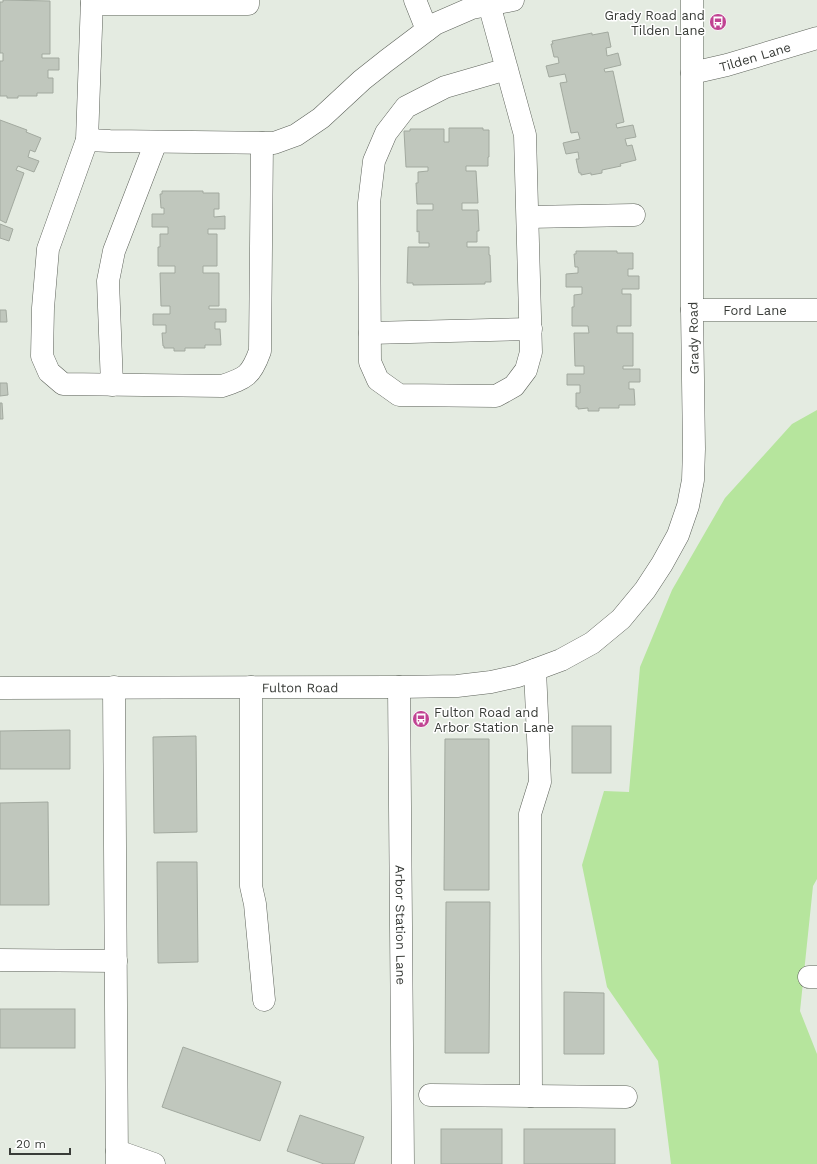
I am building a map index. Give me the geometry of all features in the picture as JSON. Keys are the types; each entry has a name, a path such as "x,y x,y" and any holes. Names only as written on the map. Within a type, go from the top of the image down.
{"street":[{"path":"248,0 248,4 92,2 87,140 48,249 43,308 42,356 49,372 63,384 222,386 242,380 254,367 260,351 262,143"},
{"path":"415,0 427,30"},
{"path":"87,140 274,143 296,135 321,118 362,80 435,24 484,3 513,0"},
{"name":"Grady Road","path":"592,643 621,619 645,590 662,564 678,535 688,506 693,480 692,0"},
{"path":"484,3 507,69 525,134 531,352 526,370 514,386 496,396 399,395 378,380 370,362 369,203 374,161 386,133 406,107 445,87 507,69"},
{"name":"Tilden Lane","path":"692,73 726,65 817,38"},
{"path":"112,385 108,281 114,251 156,142"},
{"path":"528,217 634,215"},
{"name":"Ford Lane","path":"692,310 817,310"},
{"path":"370,333 531,329"},
{"name":"Fulton Road","path":"0,688 457,686 490,682 518,676 561,660 592,643"},
{"path":"531,1096 530,814 540,782 535,670"},
{"path":"114,687 117,1158 154,1164"},
{"path":"251,687 251,886 255,904 264,1000"},
{"name":"Arbor Station Lane","path":"399,687 404,1164"},
{"path":"0,960 116,961"},
{"path":"430,1095 626,1097"}],"green space":[{"path":"817,410 817,879 813,886 800,1011 817,1054 817,1164 671,1164 658,1061 607,987 582,865 604,791 629,792 640,667 672,590 725,498 792,424"}],"building":[{"path":"3,0 50,1 50,54 42,54 42,58 59,58 59,70 48,70 48,78 53,78 53,93 37,93 37,96 18,96 18,98 7,98 7,96 0,96 0,61 3,61 3,53 0,53 0,2 3,2"},
{"path":"608,32 611,47 606,48 607,56 618,53 621,65 604,69 605,72 613,71 624,122 616,124 617,128 633,125 636,137 625,139 627,146 632,145 636,160 620,164 621,166 602,170 602,173 581,175 581,173 579,173 576,159 579,159 578,152 566,154 563,143 580,139 578,132 571,133 560,83 567,82 565,74 549,77 546,66 559,63 558,57 554,57 551,44 553,44 552,41 592,33 592,35"},
{"path":"0,120 27,130 26,132 41,138 35,152 30,150 28,157 39,161 34,172 18,166 16,170 24,173 6,223 0,220"},
{"path":"449,128 483,128 483,130 489,130 488,166 466,166 466,171 476,171 478,203 462,203 462,210 478,210 479,231 477,231 477,242 467,242 467,247 489,247 491,282 485,282 485,284 413,285 413,283 407,283 408,247 429,247 429,243 419,243 419,231 417,232 417,210 433,210 433,204 417,204 416,183 418,183 418,172 428,171 428,167 406,167 404,131 410,131 410,129 444,129 444,142 449,142"},
{"path":"162,191 203,191 203,193 219,193 219,209 214,209 214,217 225,216 225,229 208,229 208,234 217,234 217,266 203,266 203,273 219,273 219,306 209,306 209,309 226,309 226,322 215,322 215,329 220,329 221,345 205,345 205,348 185,348 185,351 174,351 174,348 164,348 163,346 162,333 166,333 166,325 153,325 153,314 170,314 170,306 161,306 160,273 175,273 175,266 158,266 160,234 168,234 168,227 152,227 152,214 164,214 164,208 161,208 160,194 162,194"},
{"path":"0,224 13,229 9,241 0,238"},
{"path":"576,251 617,251 617,253 633,253 633,269 628,269 628,276 639,276 639,289 622,289 622,294 631,294 631,326 617,326 617,333 633,333 633,366 623,366 623,369 640,369 640,382 629,382 629,389 634,389 635,405 619,405 619,408 599,408 599,411 588,411 588,408 578,409 578,407 576,407 576,393 580,393 580,385 567,385 567,374 584,374 584,366 575,366 574,333 589,333 588,326 572,326 572,307 574,307 574,295 582,294 582,287 566,287 566,274 578,273 578,267 575,267 574,254 576,254"},
{"path":"0,310 6,310 7,322 0,322"},
{"path":"0,383 7,383 8,395 0,396"},
{"path":"0,403 2,403 3,419 0,419"},
{"path":"572,726 611,726 611,773 572,773"},
{"path":"70,730 70,769 0,769 0,731"},
{"path":"196,736 197,832 154,833 153,737"},
{"path":"445,739 489,739 489,890 444,890"},
{"path":"48,802 49,905 0,905 0,803"},
{"path":"157,862 197,862 198,962 158,963"},
{"path":"446,902 490,902 489,1053 445,1053"},
{"path":"564,992 604,993 604,1054 564,1054"},
{"path":"0,1009 75,1009 75,1048 0,1048"},
{"path":"183,1047 281,1082 260,1141 162,1107"},
{"path":"300,1115 364,1137 354,1164 324,1164 287,1151"},
{"path":"441,1129 502,1129 502,1164 441,1164"},
{"path":"524,1129 615,1129 615,1164 524,1164"}],"place":[{"name":"Grady Road and Tilden Lane","path":"718,22"},
{"name":"Fulton Road and Arbor Station Lane","path":"421,719"}]}
